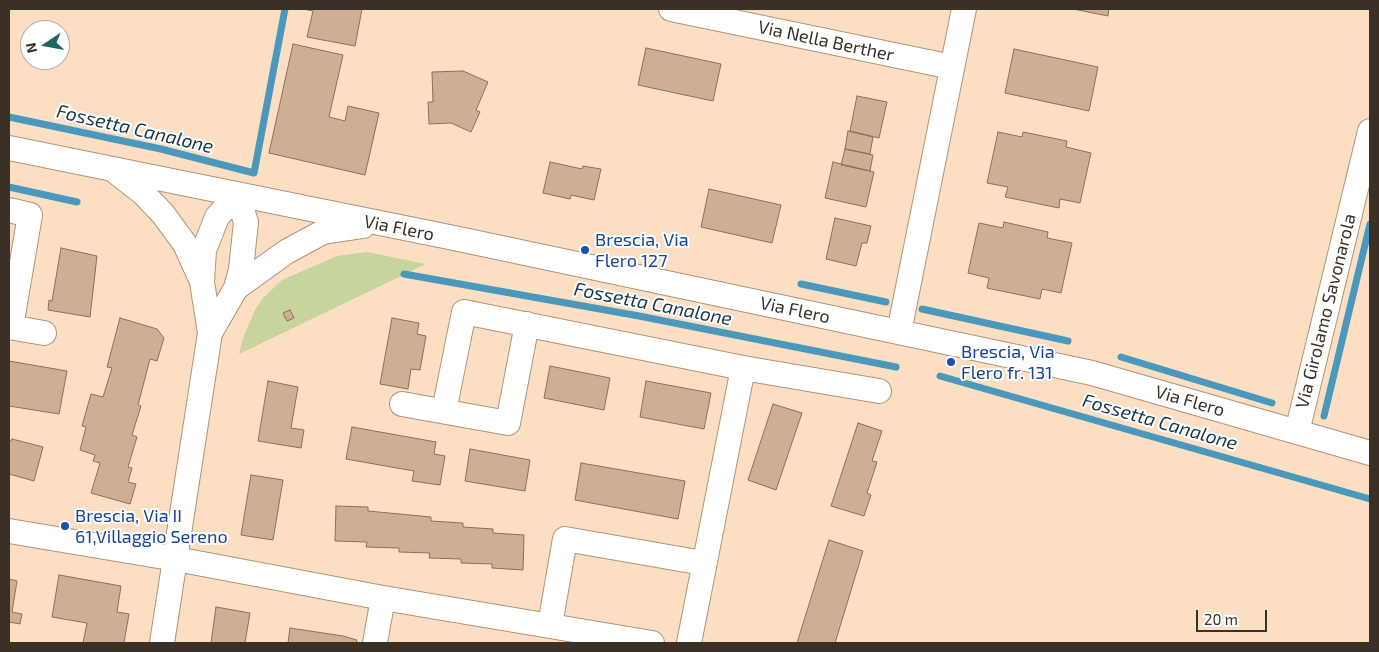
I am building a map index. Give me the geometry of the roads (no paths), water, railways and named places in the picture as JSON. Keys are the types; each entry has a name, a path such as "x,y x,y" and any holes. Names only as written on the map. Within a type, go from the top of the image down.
{"street":[{"name":"Via Nella Berther","path":"671,9 952,67"},
{"path":"899,332 964,9"},
{"name":"Via Girolamo Savonarola","path":"1296,432 1370,131"},
{"name":"Via Flero","path":"9,148 1092,373 1370,453"},
{"path":"111,168 143,193 163,214 185,244 202,282"},
{"path":"162,643 210,333 202,282 204,250 217,217 237,195 246,222 244,249 236,288 210,333"},
{"path":"9,210 30,215 10,327 44,333"},
{"path":"236,288 286,252 324,232 379,224"},
{"path":"444,411 464,312 743,368 879,391"},
{"path":"402,404 508,424 527,324"},
{"path":"689,643 703,563 743,368"},
{"path":"9,531 176,559 383,598 652,643"},
{"path":"550,625 565,539 703,563"},
{"path":"375,643 383,598"}],"waterway":[{"name":"Fossetta Canalone","path":"9,117 161,149 254,173 285,9"},
{"name":"Fossetta Canalone","path":"9,187 77,202"},
{"name":"Fossetta Canalone","path":"1324,416 1370,224"},
{"name":"Fossetta Canalone","path":"404,274 639,316 896,367"},
{"name":"Fossetta Canalone","path":"801,284 886,302"},
{"name":"Fossetta Canalone","path":"922,309 1068,341"},
{"name":"Fossetta Canalone","path":"1121,357 1272,403"},
{"name":"Fossetta Canalone","path":"940,376 1370,499"}],"place":[{"name":"Brescia, Via Flero 127","path":"585,250"},
{"name":"Brescia, Via Flero fr. 131","path":"951,362"},
{"name":"Brescia, Via II 61,Villaggio Sereno","path":"65,526"}]}
